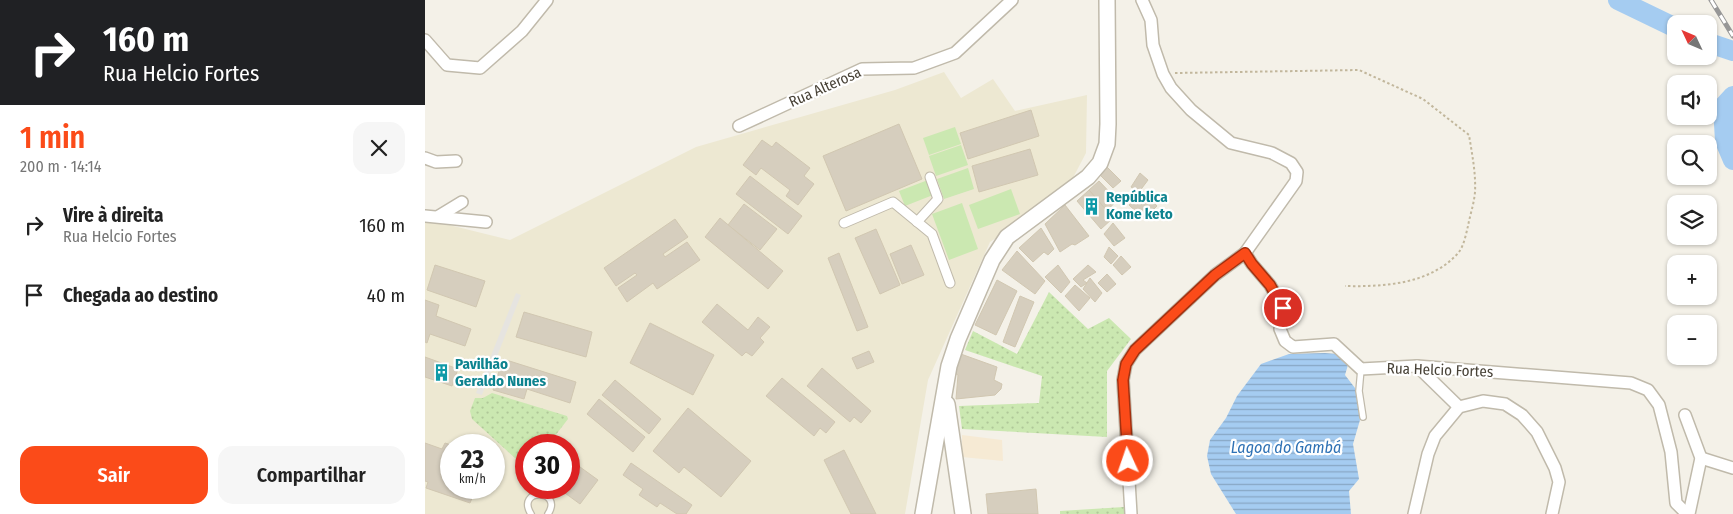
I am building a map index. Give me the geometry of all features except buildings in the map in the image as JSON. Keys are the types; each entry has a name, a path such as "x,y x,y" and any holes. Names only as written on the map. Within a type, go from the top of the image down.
{"street":[{"path":"425,40 447,65 480,68 522,31 547,0"},
{"name":"Rua Alterosa","path":"739,126 862,69 914,68 955,53 1012,0"},
{"path":"923,514 949,366 958,338 992,260 1007,237 1088,178 1100,163 1107,144 1107,0"},
{"path":"1131,514 1123,380 1126,364 1135,350 1215,275 1245,253 1296,181 1297,172 1291,163 1273,153 1231,143 1191,110 1171,88 1163,74 1153,45 1151,20 1142,0"},
{"path":"425,158 436,162 456,161"},
{"path":"917,222 939,199 930,177"},
{"path":"439,216 462,202"},
{"path":"844,223 893,202 932,234 950,283"},
{"path":"425,216 486,222"},
{"path":"1245,253 1270,285 1283,308 1280,329 1285,341 1293,347 1334,344 1361,369"},
{"path":"1417,366 1459,407"},
{"name":"Rua Helcio Fortes","path":"1361,369 1417,366 1631,383 1643,387 1652,394 1659,405 1672,458 1675,503 1688,514"},
{"path":"945,390 963,514"},
{"path":"1414,514 1428,454 1435,436 1459,407 1483,401 1505,404 1523,415 1537,432 1555,468 1559,482 1552,514"},
{"path":"1685,415 1701,458 1688,514"},
{"path":"1701,458 1733,468"}],"lane":[{"path":"1361,369 1359,390 1363,417"},
{"path":"531,514 527,506 528,503 532,497 539,494 546,496 551,502 551,510 548,514"}],"path":[{"path":"1163,74 1359,70 1423,99 1469,135 1475,193 1466,234 1460,251 1438,269 1424,276 1377,286 1345,286"}],"shaded area":[{"path":"944,72 961,98 993,79 1015,111 1087,95 1086,153 1066,191 990,242 928,380 905,514 425,514 425,219 510,240 696,147 895,90"},
{"path":"516,293 521,295 482,395 476,393"},
{"path":"962,435 1002,440 1003,461 962,457"}],"green space":[{"path":"955,127 961,144 929,155 923,138"},
{"path":"961,145 968,165 936,176 929,156"},
{"path":"968,168 974,189 944,199 937,179"},
{"path":"928,180 933,195 905,206 899,191"},
{"path":"1011,189 1020,214 978,229 969,205"},
{"path":"962,203 978,249 949,260 932,214"},
{"path":"1049,292 1088,329 1109,318 1131,339 1107,371 1107,437 962,429 959,406 1039,403 1042,376 965,350 973,331 1017,354"},
{"path":"492,393 567,416 568,419 556,434 515,434 515,458 505,449 505,434 489,434 472,419 470,411 475,398 483,398"},
{"path":"1124,507 1125,514 1060,514 1060,511"}],"water":[{"name":"Lagoa do Gambá","path":"1289,354 1337,354 1348,365 1345,375 1355,388 1360,420 1353,444 1359,479 1349,491 1351,514 1236,514 1211,474 1207,456 1210,440 1226,418 1237,396 1261,364"}],"waterway":[{"path":"1618,0 1667,24"},
{"path":"1717,46 1733,51"},
{"path":"1733,96 1723,107 1725,141 1733,160"}],"railway":[{"path":"1711,0 1733,36"}],"place":[{"name":"República Kome keto","path":"1092,206"},
{"name":"Pavilhão Geraldo Nunes","path":"441,373"}],"route":[{"path":"1128,461 1123,380 1126,364 1135,350 1215,275 1245,253 1270,285 1283,308"}]}
